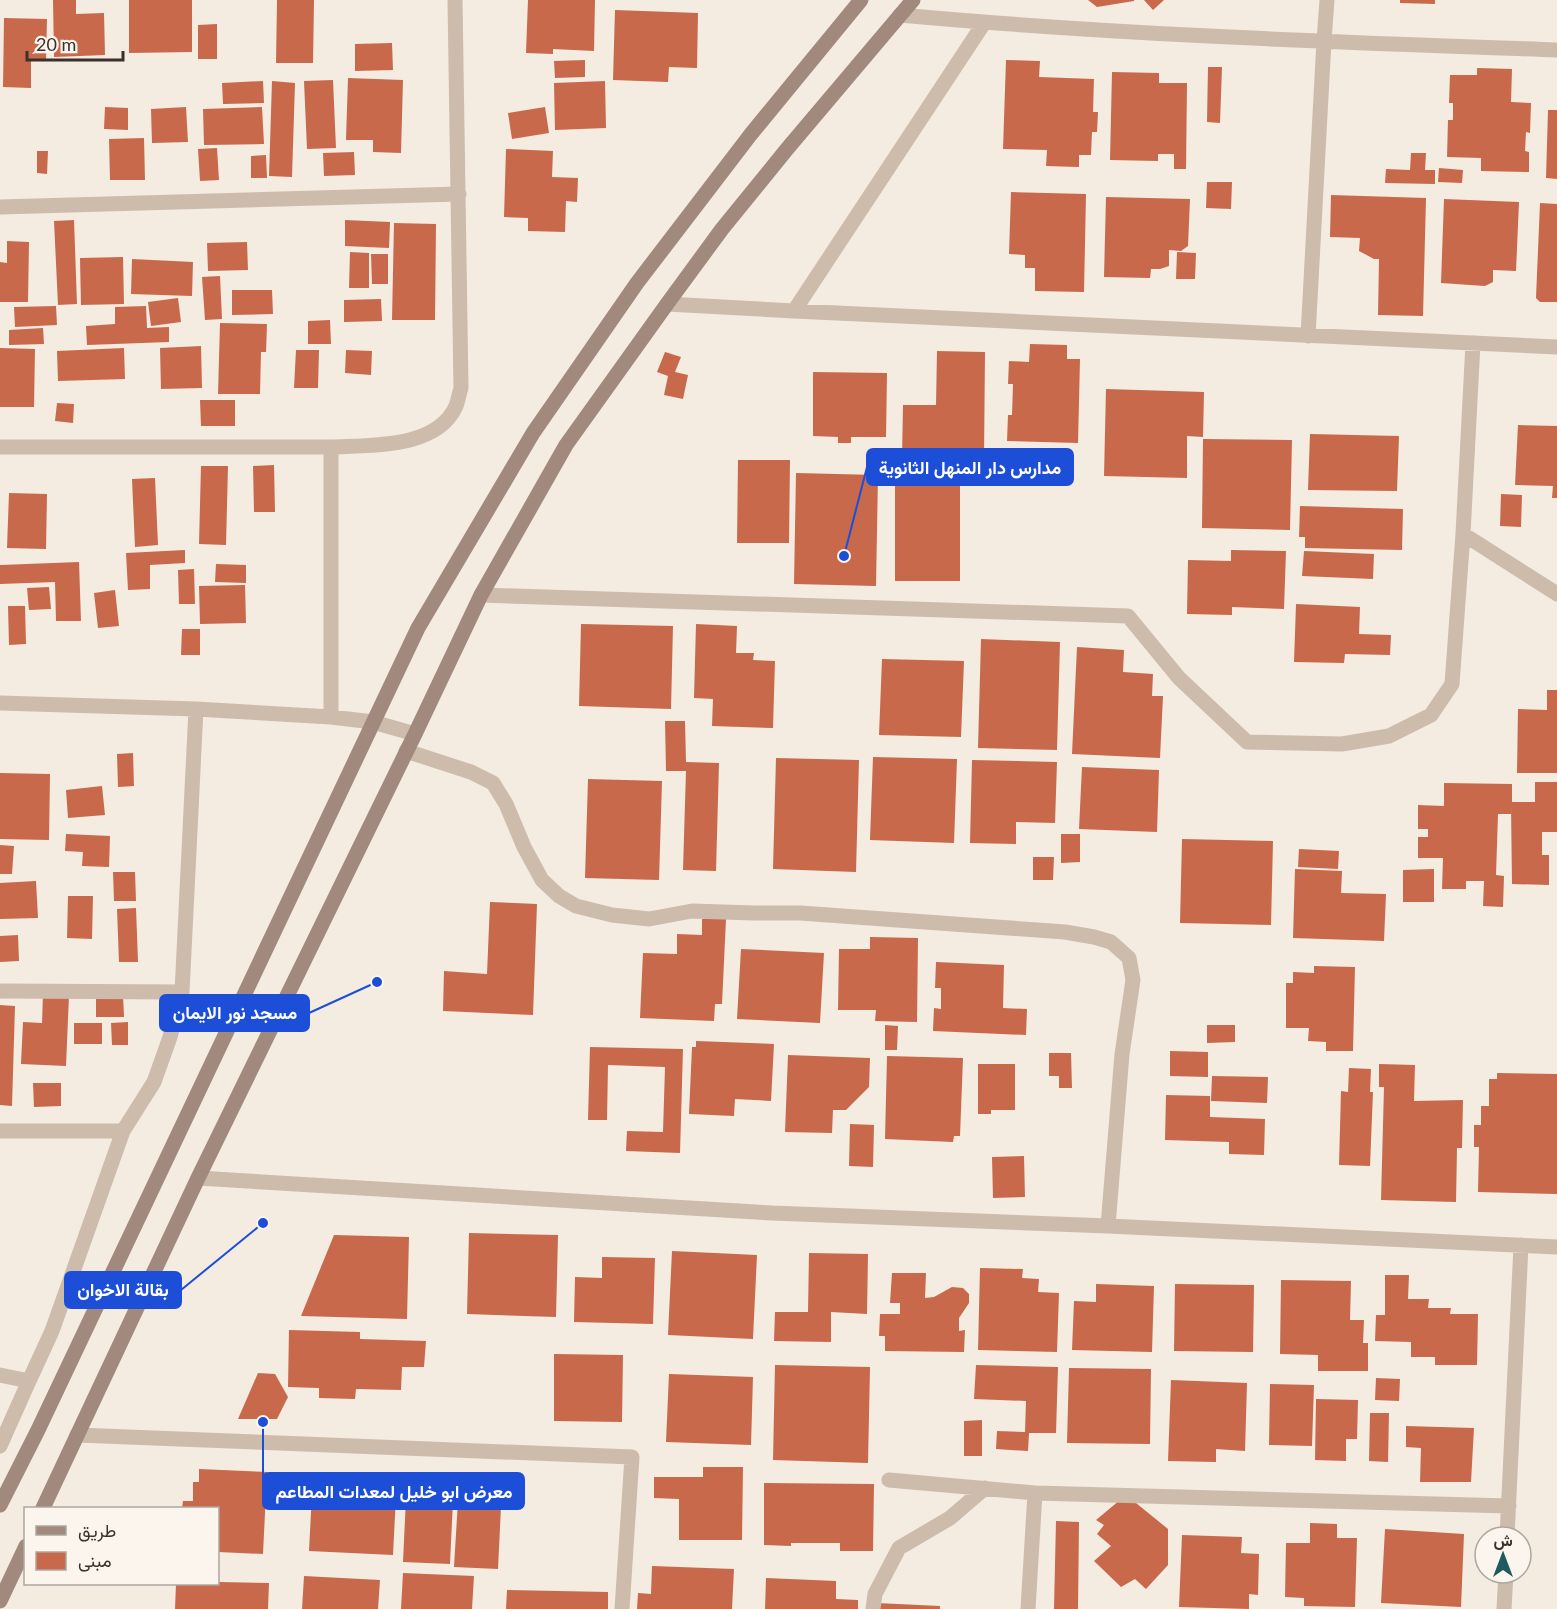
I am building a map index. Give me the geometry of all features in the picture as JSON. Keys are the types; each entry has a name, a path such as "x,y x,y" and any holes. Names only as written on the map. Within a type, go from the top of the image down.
{"main road":[{"path":"0,1505 38,1430 418,628 533,433 637,283 751,134 861,0"},
{"path":"44,1507 198,1178 481,595 566,446 667,304 751,193 913,0"},
{"path":"0,1601 24,1550"}],"street":[{"path":"0,447 331,447 387,444 412,440 432,432 446,419 456,407 461,388 455,0"},
{"path":"1308,336 1327,0"},
{"path":"900,15 984,23 1324,42 1557,50"},
{"path":"794,311 984,23"},
{"path":"0,207 459,194"},
{"path":"667,304 1557,347"},
{"path":"481,595 1006,614 1128,616 1179,678 1247,742 1342,744 1389,736 1431,715 1452,684 1473,343"},
{"path":"331,447 331,717"},
{"path":"1463,534 1557,594"},
{"path":"0,703 196,709 331,717 373,722 415,734"},
{"path":"0,1446 52,1331 123,1131 154,1082 170,1038 182,992 196,709"},
{"path":"406,751 471,772 493,783 506,804 524,847 542,880 559,896 576,906 612,915 649,919 692,911 800,913 1065,932 1111,942 1129,958 1132,980 1122,1054 1108,1226"},
{"path":"0,990 182,992"},
{"path":"0,1131 123,1131"},
{"path":"198,1178 772,1213 1557,1247"},
{"path":"1508,1525 1521,1245"},
{"path":"0,1375 29,1381"},
{"path":"77,1435 632,1457 622,1609"},
{"path":"889,1480 1035,1493 1509,1506"},
{"path":"873,1609 875,1594 899,1548 950,1518 985,1488"},
{"path":"1028,1609 1035,1493"},
{"path":"1504,1609 1505,1585"}],"building":[{"path":"53,0 76,0 76,14 104,13 105,55 54,57"},
{"path":"129,0 192,0 192,52 129,53"},
{"path":"277,0 314,0 313,63 276,63"},
{"path":"528,0 595,0 594,51 553,49 553,54 526,53"},
{"path":"1088,0 1134,0 1134,1 1097,7"},
{"path":"1144,0 1164,0 1153,10"},
{"path":"1400,0 1435,0 1435,4 1400,3"},
{"path":"615,10 698,13 697,68 669,67 668,82 613,80"},
{"path":"4,18 47,19 46,61 31,60 31,88 3,87"},
{"path":"217,24 217,59 198,59 198,25"},
{"path":"392,43 393,70 355,71 355,44"},
{"path":"585,60 585,77 555,78 554,61"},
{"path":"1006,60 1040,61 1039,77 1094,79 1093,112 1098,112 1097,132 1092,132 1091,155 1079,155 1079,167 1046,166 1047,150 1003,149"},
{"path":"1208,67 1222,67 1220,123 1207,122"},
{"path":"1477,68 1512,69 1511,102 1531,103 1530,133 1526,132 1525,151 1529,152 1529,172 1481,171 1481,158 1447,157 1448,120 1453,120 1453,103 1449,103 1450,75 1477,75"},
{"path":"1112,72 1159,73 1159,83 1187,83 1186,169 1174,169 1174,154 1158,154 1158,161 1110,160"},
{"path":"348,78 403,80 401,153 373,152 373,140 346,140"},
{"path":"333,80 336,148 307,149 304,81"},
{"path":"263,81 264,103 223,104 222,83"},
{"path":"272,81 295,83 292,177 269,176"},
{"path":"605,81 606,128 555,130 554,83"},
{"path":"105,107 128,108 128,130 104,129"},
{"path":"186,107 188,142 152,143 151,109"},
{"path":"262,107 264,144 204,145 203,109"},
{"path":"545,107 549,133 512,139 508,113"},
{"path":"1548,110 1557,110 1557,179 1546,178"},
{"path":"144,138 145,180 110,180 109,139"},
{"path":"217,148 219,180 200,181 198,149"},
{"path":"506,149 553,151 552,177 578,178 577,202 566,201 565,232 528,231 528,218 504,217"},
{"path":"37,151 48,151 47,174 37,173"},
{"path":"354,152 355,175 324,176 323,153"},
{"path":"1411,153 1426,153 1425,170 1435,170 1435,184 1385,183 1386,169 1410,170"},
{"path":"266,155 267,178 251,178 251,156"},
{"path":"1439,168 1463,170 1462,183 1438,182"},
{"path":"1207,182 1232,182 1231,209 1206,208"},
{"path":"1011,192 1086,194 1084,292 1035,291 1035,268 1025,268 1025,255 1009,254"},
{"path":"1331,195 1426,198 1423,316 1378,315 1379,259 1374,259 1359,251 1360,238 1330,237"},
{"path":"1106,197 1190,199 1188,246 1181,251 1169,250 1169,266 1151,269 1150,278 1104,277"},
{"path":"1444,199 1519,202 1516,271 1493,270 1493,282 1485,286 1441,283"},
{"path":"1540,203 1557,204 1557,302 1540,302 1536,298"},
{"path":"74,220 77,304 58,305 54,221"},
{"path":"345,220 390,222 389,248 345,246"},
{"path":"394,223 436,224 435,320 392,320"},
{"path":"7,241 29,242 28,302 0,302 0,262 7,263"},
{"path":"247,242 248,270 208,271 207,243"},
{"path":"350,252 369,253 369,288 349,288"},
{"path":"1177,252 1196,253 1195,279 1176,279"},
{"path":"371,254 388,254 388,284 372,284"},
{"path":"123,257 124,304 81,305 80,258"},
{"path":"132,259 193,262 192,296 131,294"},
{"path":"220,276 222,319 205,320 202,277"},
{"path":"232,290 272,290 273,314 232,315"},
{"path":"178,298 181,322 151,326 148,302"},
{"path":"381,299 382,321 344,322 344,300"},
{"path":"56,306 57,325 15,327 14,307"},
{"path":"146,306 147,328 169,327 169,342 87,345 86,326 115,324 115,307"},
{"path":"330,320 331,344 308,344 308,321"},
{"path":"220,323 267,324 266,352 261,352 260,394 218,394"},
{"path":"43,328 44,344 9,345 9,330"},
{"path":"1030,344 1067,345 1067,359 1080,359 1078,443 1007,441 1008,415 1012,415 1013,384 1008,384 1009,361 1029,362"},
{"path":"201,346 202,388 161,389 160,348"},
{"path":"0,348 35,349 34,407 0,407"},
{"path":"124,348 125,379 58,381 57,351"},
{"path":"296,350 319,350 318,388 294,388"},
{"path":"346,350 372,351 371,375 345,373"},
{"path":"937,351 985,352 984,458 902,457 903,405 936,405"},
{"path":"665,352 681,357 675,372 688,375 683,399 664,395 668,376 657,372"},
{"path":"813,372 887,373 886,437 851,437 851,443 838,443 838,437 813,436"},
{"path":"1106,389 1204,392 1203,437 1187,436 1187,478 1104,476"},
{"path":"200,400 235,400 235,426 201,426"},
{"path":"57,403 74,404 73,423 55,421"},
{"path":"1518,425 1557,426 1557,498 1552,498 1553,486 1515,485"},
{"path":"1310,434 1399,436 1397,491 1308,490"},
{"path":"1203,439 1292,440 1290,530 1202,528"},
{"path":"738,460 790,460 789,543 737,543"},
{"path":"274,465 275,512 254,512 253,466"},
{"path":"201,466 228,466 226,545 199,544"},
{"path":"796,473 878,475 876,586 794,584"},
{"path":"155,478 158,545 135,547 132,479"},
{"path":"895,483 960,483 960,581 895,581"},
{"path":"9,493 47,494 46,549 7,548"},
{"path":"1501,494 1522,495 1521,527 1500,526"},
{"path":"1300,506 1403,509 1402,550 1305,548 1305,537 1299,537"},
{"path":"185,550 185,563 150,565 150,589 128,590 126,553"},
{"path":"1231,550 1286,551 1284,609 1232,607 1232,615 1187,614 1188,560 1231,561"},
{"path":"1304,551 1374,554 1373,579 1302,576"},
{"path":"79,562 81,621 56,621 55,582 0,584 0,565"},
{"path":"216,564 246,565 246,583 215,582"},
{"path":"194,569 195,604 179,604 178,570"},
{"path":"245,585 246,623 200,624 199,586"},
{"path":"49,587 51,609 29,610 27,588"},
{"path":"115,590 119,626 98,628 94,593"},
{"path":"1296,604 1360,607 1359,634 1391,635 1390,655 1345,654 1344,663 1294,662"},
{"path":"8,606 25,606 26,644 9,645"},
{"path":"581,624 673,626 671,709 579,706"},
{"path":"696,624 737,626 736,653 754,653 753,660 775,661 773,728 712,726 713,699 694,698"},
{"path":"182,629 200,629 200,655 181,655"},
{"path":"981,639 1060,642 1057,750 978,748"},
{"path":"1077,647 1124,650 1123,672 1153,674 1152,696 1163,696 1160,758 1072,754"},
{"path":"882,659 964,661 961,737 879,735"},
{"path":"1547,690 1557,690 1557,773 1517,773 1518,709 1547,710"},
{"path":"665,721 685,721 686,762 719,763 716,871 683,870 686,771 666,771"},
{"path":"133,753 134,786 118,787 117,754"},
{"path":"873,757 957,759 954,843 870,840"},
{"path":"776,758 859,760 856,872 773,869"},
{"path":"972,760 1057,762 1055,823 1016,822 1016,844 970,843"},
{"path":"1082,767 1159,770 1157,832 1079,829"},
{"path":"0,773 50,774 49,840 0,839"},
{"path":"588,779 662,781 659,880 585,878"},
{"path":"1535,782 1557,782 1557,832 1542,832 1542,855 1549,855 1549,885 1512,884 1511,806 1511,814 1498,814 1496,875 1504,876 1503,907 1483,906 1484,881 1466,881 1466,889 1442,889 1443,858 1418,858 1418,837 1428,837 1428,829 1418,829 1418,805 1444,806 1444,783 1512,784 1512,802 1535,802"},
{"path":"102,786 105,815 68,818 66,790"},
{"path":"66,834 110,836 109,867 82,866 83,852 65,851"},
{"path":"1061,834 1080,834 1080,862 1061,863"},
{"path":"1182,839 1273,841 1271,925 1180,923"},
{"path":"0,845 14,846 12,874 0,874"},
{"path":"1299,849 1339,851 1338,869 1298,867"},
{"path":"1033,857 1054,857 1053,880 1033,880"},
{"path":"1295,869 1342,871 1341,893 1386,894 1384,941 1293,938"},
{"path":"1434,869 1434,902 1403,902 1403,870"},
{"path":"113,872 135,872 136,901 114,901"},
{"path":"36,881 38,918 0,919 0,883"},
{"path":"68,896 93,896 92,939 67,938"},
{"path":"490,902 537,904 533,1015 443,1011 444,971 487,974"},
{"path":"136,908 138,962 119,962 117,909"},
{"path":"702,919 726,919 722,1004 715,1004 714,1021 640,1018 643,953 677,954 677,934 702,935"},
{"path":"18,935 19,961 0,962 0,936"},
{"path":"870,937 918,938 917,1022 875,1021 876,1010 838,1010 839,949 870,949"},
{"path":"741,949 824,953 820,1023 737,1019"},
{"path":"936,962 1004,965 1003,1008 1027,1009 1026,1035 933,1031 934,1008 941,1009 941,988 935,988"},
{"path":"1314,966 1355,967 1353,1051 1326,1051 1326,1042 1308,1041 1309,1028 1286,1028 1286,983 1293,983 1293,972 1314,973"},
{"path":"43,994 69,995 66,1066 21,1064 23,1022 42,1023"},
{"path":"96,995 123,995 124,1017 96,1017"},
{"path":"0,1005 15,1006 12,1106 0,1105"},
{"path":"128,1022 128,1045 112,1045 111,1023"},
{"path":"74,1023 102,1023 102,1044 74,1044"},
{"path":"885,1025 898,1026 897,1050 885,1050"},
{"path":"1207,1025 1235,1025 1235,1042 1207,1043"},
{"path":"696,1041 774,1044 771,1101 735,1099 734,1116 689,1114 692,1047 696,1047"},
{"path":"590,1047 683,1049 680,1153 626,1151 627,1131 663,1132 665,1067 608,1065 607,1120 588,1120"},
{"path":"1170,1051 1208,1052 1208,1077 1170,1076"},
{"path":"1049,1053 1071,1053 1072,1088 1059,1088 1059,1076 1049,1076"},
{"path":"788,1055 870,1058 869,1087 846,1110 833,1110 832,1133 785,1132"},
{"path":"887,1056 963,1058 960,1136 954,1136 953,1142 885,1139"},
{"path":"978,1064 1015,1064 1015,1110 991,1110 991,1114 978,1114"},
{"path":"1379,1064 1415,1065 1414,1101 1463,1100 1462,1148 1457,1148 1456,1202 1381,1200 1384,1087 1379,1087"},
{"path":"1349,1068 1371,1069 1370,1092 1373,1092 1370,1166 1339,1165 1341,1091 1348,1092"},
{"path":"1497,1073 1557,1074 1557,1194 1478,1192 1479,1147 1474,1147 1474,1125 1481,1125 1481,1106 1489,1106 1489,1079 1497,1079"},
{"path":"1212,1076 1268,1077 1267,1103 1211,1101"},
{"path":"33,1083 61,1083 61,1106 34,1107"},
{"path":"1166,1095 1210,1096 1210,1117 1265,1119 1264,1155 1229,1154 1229,1142 1165,1140"},
{"path":"850,1124 874,1125 873,1167 849,1166"},
{"path":"1024,1156 1025,1197 993,1198 992,1157"},
{"path":"469,1233 558,1235 556,1317 467,1314"},
{"path":"334,1235 409,1237 407,1319 301,1316"},
{"path":"672,1251 757,1255 753,1339 668,1335"},
{"path":"809,1253 868,1254 867,1314 831,1312 831,1342 774,1341 775,1312 808,1312"},
{"path":"602,1257 655,1258 653,1324 574,1322 575,1277 602,1278"},
{"path":"980,1268 1023,1269 1022,1278 1039,1279 1038,1292 1059,1293 1057,1352 978,1350"},
{"path":"892,1273 926,1273 925,1298 934,1297 952,1287 963,1288 969,1294 969,1303 959,1318 959,1331 965,1330 964,1352 885,1351 885,1336 879,1336 880,1314 900,1314 900,1303 890,1303"},
{"path":"1385,1275 1409,1275 1408,1299 1429,1299 1428,1308 1451,1308 1450,1314 1478,1314 1477,1365 1435,1365 1435,1357 1411,1357 1411,1342 1375,1341 1376,1315 1385,1315"},
{"path":"1281,1280 1351,1281 1350,1320 1364,1320 1363,1343 1368,1343 1368,1371 1318,1371 1318,1355 1280,1354"},
{"path":"1096,1284 1154,1286 1152,1352 1072,1350 1074,1301 1096,1302"},
{"path":"1175,1284 1254,1285 1253,1352 1174,1351"},
{"path":"289,1330 360,1332 360,1339 426,1341 424,1367 402,1367 401,1390 356,1389 355,1399 319,1398 319,1388 288,1387"},
{"path":"554,1354 623,1355 622,1422 554,1421"},
{"path":"775,1365 870,1367 868,1463 773,1460"},
{"path":"976,1365 1058,1367 1056,1433 1029,1433 1028,1451 996,1449 997,1431 1025,1432 1026,1401 974,1399"},
{"path":"1069,1368 1151,1369 1150,1444 1067,1443"},
{"path":"258,1373 275,1374 288,1397 277,1419 238,1419"},
{"path":"669,1374 753,1377 751,1445 666,1442"},
{"path":"1376,1378 1400,1379 1399,1401 1375,1400"},
{"path":"1171,1380 1247,1383 1245,1451 1216,1449 1216,1462 1168,1461"},
{"path":"1270,1384 1314,1385 1312,1446 1269,1445"},
{"path":"1316,1399 1358,1400 1357,1439 1346,1439 1346,1461 1315,1460"},
{"path":"1370,1413 1389,1413 1388,1462 1369,1461"},
{"path":"982,1420 982,1456 964,1456 964,1421"},
{"path":"1406,1426 1474,1428 1471,1482 1420,1482 1421,1448 1406,1447"},
{"path":"703,1467 743,1467 742,1540 679,1540 679,1499 654,1498 654,1477 703,1477"},
{"path":"199,1469 267,1472 263,1554 219,1552 219,1507 182,1507 183,1501 193,1501 193,1482 199,1482"},
{"path":"407,1477 454,1479 450,1564 403,1562"},
{"path":"764,1483 874,1484 873,1551 840,1551 840,1543 764,1545"},
{"path":"459,1484 502,1486 498,1569 454,1567"},
{"path":"312,1493 396,1496 393,1555 309,1551"},
{"path":"1120,1500 1136,1503 1168,1529 1168,1565 1146,1589 1135,1579 1121,1587 1094,1561 1111,1546 1097,1534 1104,1525 1096,1520"},
{"path":"1056,1521 1079,1522 1078,1609 1054,1609"},
{"path":"1310,1523 1337,1524 1337,1538 1357,1538 1355,1607 1304,1606 1304,1598 1285,1597 1286,1543 1310,1543"},
{"path":"1385,1529 1464,1534 1461,1607 1381,1603"},
{"path":"1182,1535 1242,1537 1241,1553 1259,1554 1258,1595 1249,1594 1249,1609 1179,1607"},
{"path":"652,1566 734,1569 732,1609 637,1609 638,1593 651,1594"},
{"path":"403,1573 474,1576 472,1609 401,1609"},
{"path":"304,1576 380,1580 378,1609 302,1609"},
{"path":"766,1578 836,1581 836,1599 858,1600 858,1609 765,1609"},
{"path":"219,1582 269,1583 268,1609 175,1609 176,1585 219,1585"},
{"path":"507,1590 608,1592 608,1609 506,1609"},
{"path":"877,1603 940,1606 940,1609 877,1609"}],"place":[{"name":"مدارس دار المنهل الثانوية","path":"844,556"},
{"name":"مسجد نور الايمان","path":"377,982"},
{"name":"بقالة الاخوان","path":"263,1223"},
{"name":"معرض ابو خليل لمعدات المطاعم","path":"263,1422"}]}
